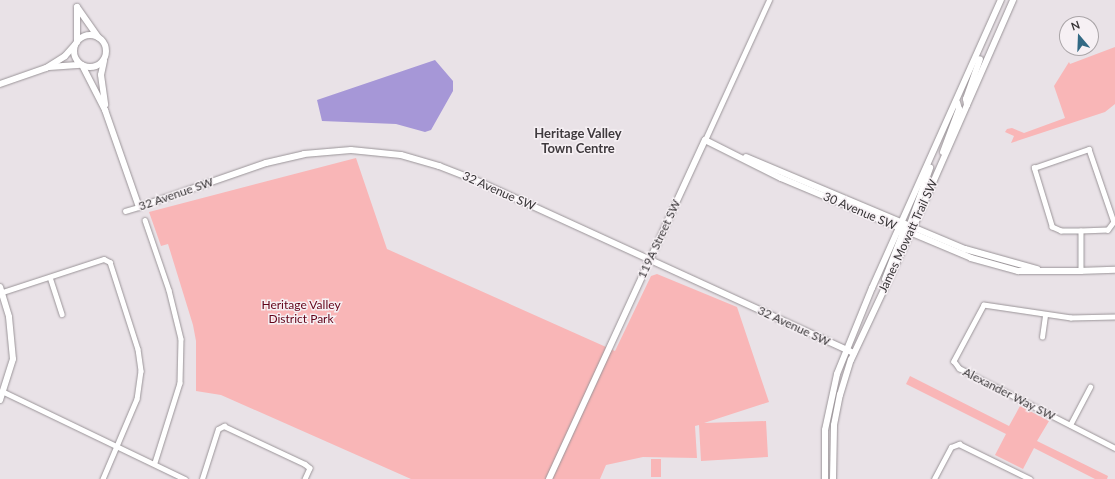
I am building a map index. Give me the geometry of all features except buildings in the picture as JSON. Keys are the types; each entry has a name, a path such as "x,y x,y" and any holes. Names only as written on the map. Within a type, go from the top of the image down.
{"main road":[{"path":"75,0 77,7 76,44 74,54 105,110 139,207"},
{"name":"James Mowatt Trail SW","path":"833,479 835,419 844,380 854,353 882,293 933,154 988,33 1001,0"},
{"name":"James Mowatt Trail SW","path":"825,479 824,443 827,415 833,388 846,350 906,227 934,180 1013,0"},
{"path":"77,7 106,47 101,75 105,110"},
{"path":"967,107 966,99 988,33"},
{"path":"0,84 46,68 65,56 86,36 98,37"},
{"path":"46,68 81,65 97,66 104,60"},
{"path":"934,180 959,109 957,102"},
{"name":"30 Avenue SW","path":"705,140 737,154 757,160 906,227 1003,261 1037,269 1081,271 1115,270"},
{"name":"119A Street SW","path":"549,479 705,140"},
{"name":"32 Avenue SW","path":"139,207 296,156 334,151 373,151 415,158 455,172 854,353"},
{"path":"0,400 4,392 13,359 9,317 1,291"}],"street":[{"name":"119A Street SW","path":"705,140 768,0"},
{"path":"1089,149 1114,222 1108,230 1081,231 1061,231 1052,227 1034,168 1089,149"},
{"name":"32 Avenue SW","path":"125,211 139,207"},
{"path":"145,220 169,290 181,339 180,383 156,463"},
{"path":"1081,231 1081,271"},
{"path":"1,291 104,259 110,262 138,350 140,371 137,399 103,479"},
{"path":"50,277 62,314"},
{"name":"Alexander Way SW","path":"1115,317 1045,315 984,305 955,356 954,363 959,368 1115,448"},
{"path":"1042,337 1045,315"},
{"path":"1070,425 1090,387"},
{"path":"4,392 117,448 156,463 185,479"},
{"path":"202,479 218,429 224,426 305,464 310,468 305,479"},
{"path":"934,479 951,447 959,444 1030,479"}],"green space":[{"path":"1115,47 1115,104 1105,112 1011,143 1014,136 1005,132 1007,129 1012,128 1024,133 1065,118 1054,86 1069,62 1070,64 1091,56 1099,56 1099,53"},
{"name":"Heritage Valley District Park","path":"356,158 387,249 615,351 651,276 657,274 737,307 769,402 704,423 766,421 768,457 701,461 699,425 695,426 697,458 643,457 606,465 600,479 411,479 221,395 196,391 196,341 193,325 168,244 161,246 149,212"},
{"path":"910,376 1009,426 1020,406 1049,421 1037,441 1108,476 1107,479 1095,479 1034,448 1023,469 995,455 1006,434 906,384"},
{"path":"651,459 661,459 661,477 651,477"}],"shaded area":[{"path":"435,60 453,81 453,91 431,130 425,132 396,124 322,121 317,100"}],"district":[{"name":"Heritage Valley Town Centre","path":"578,142"}]}
